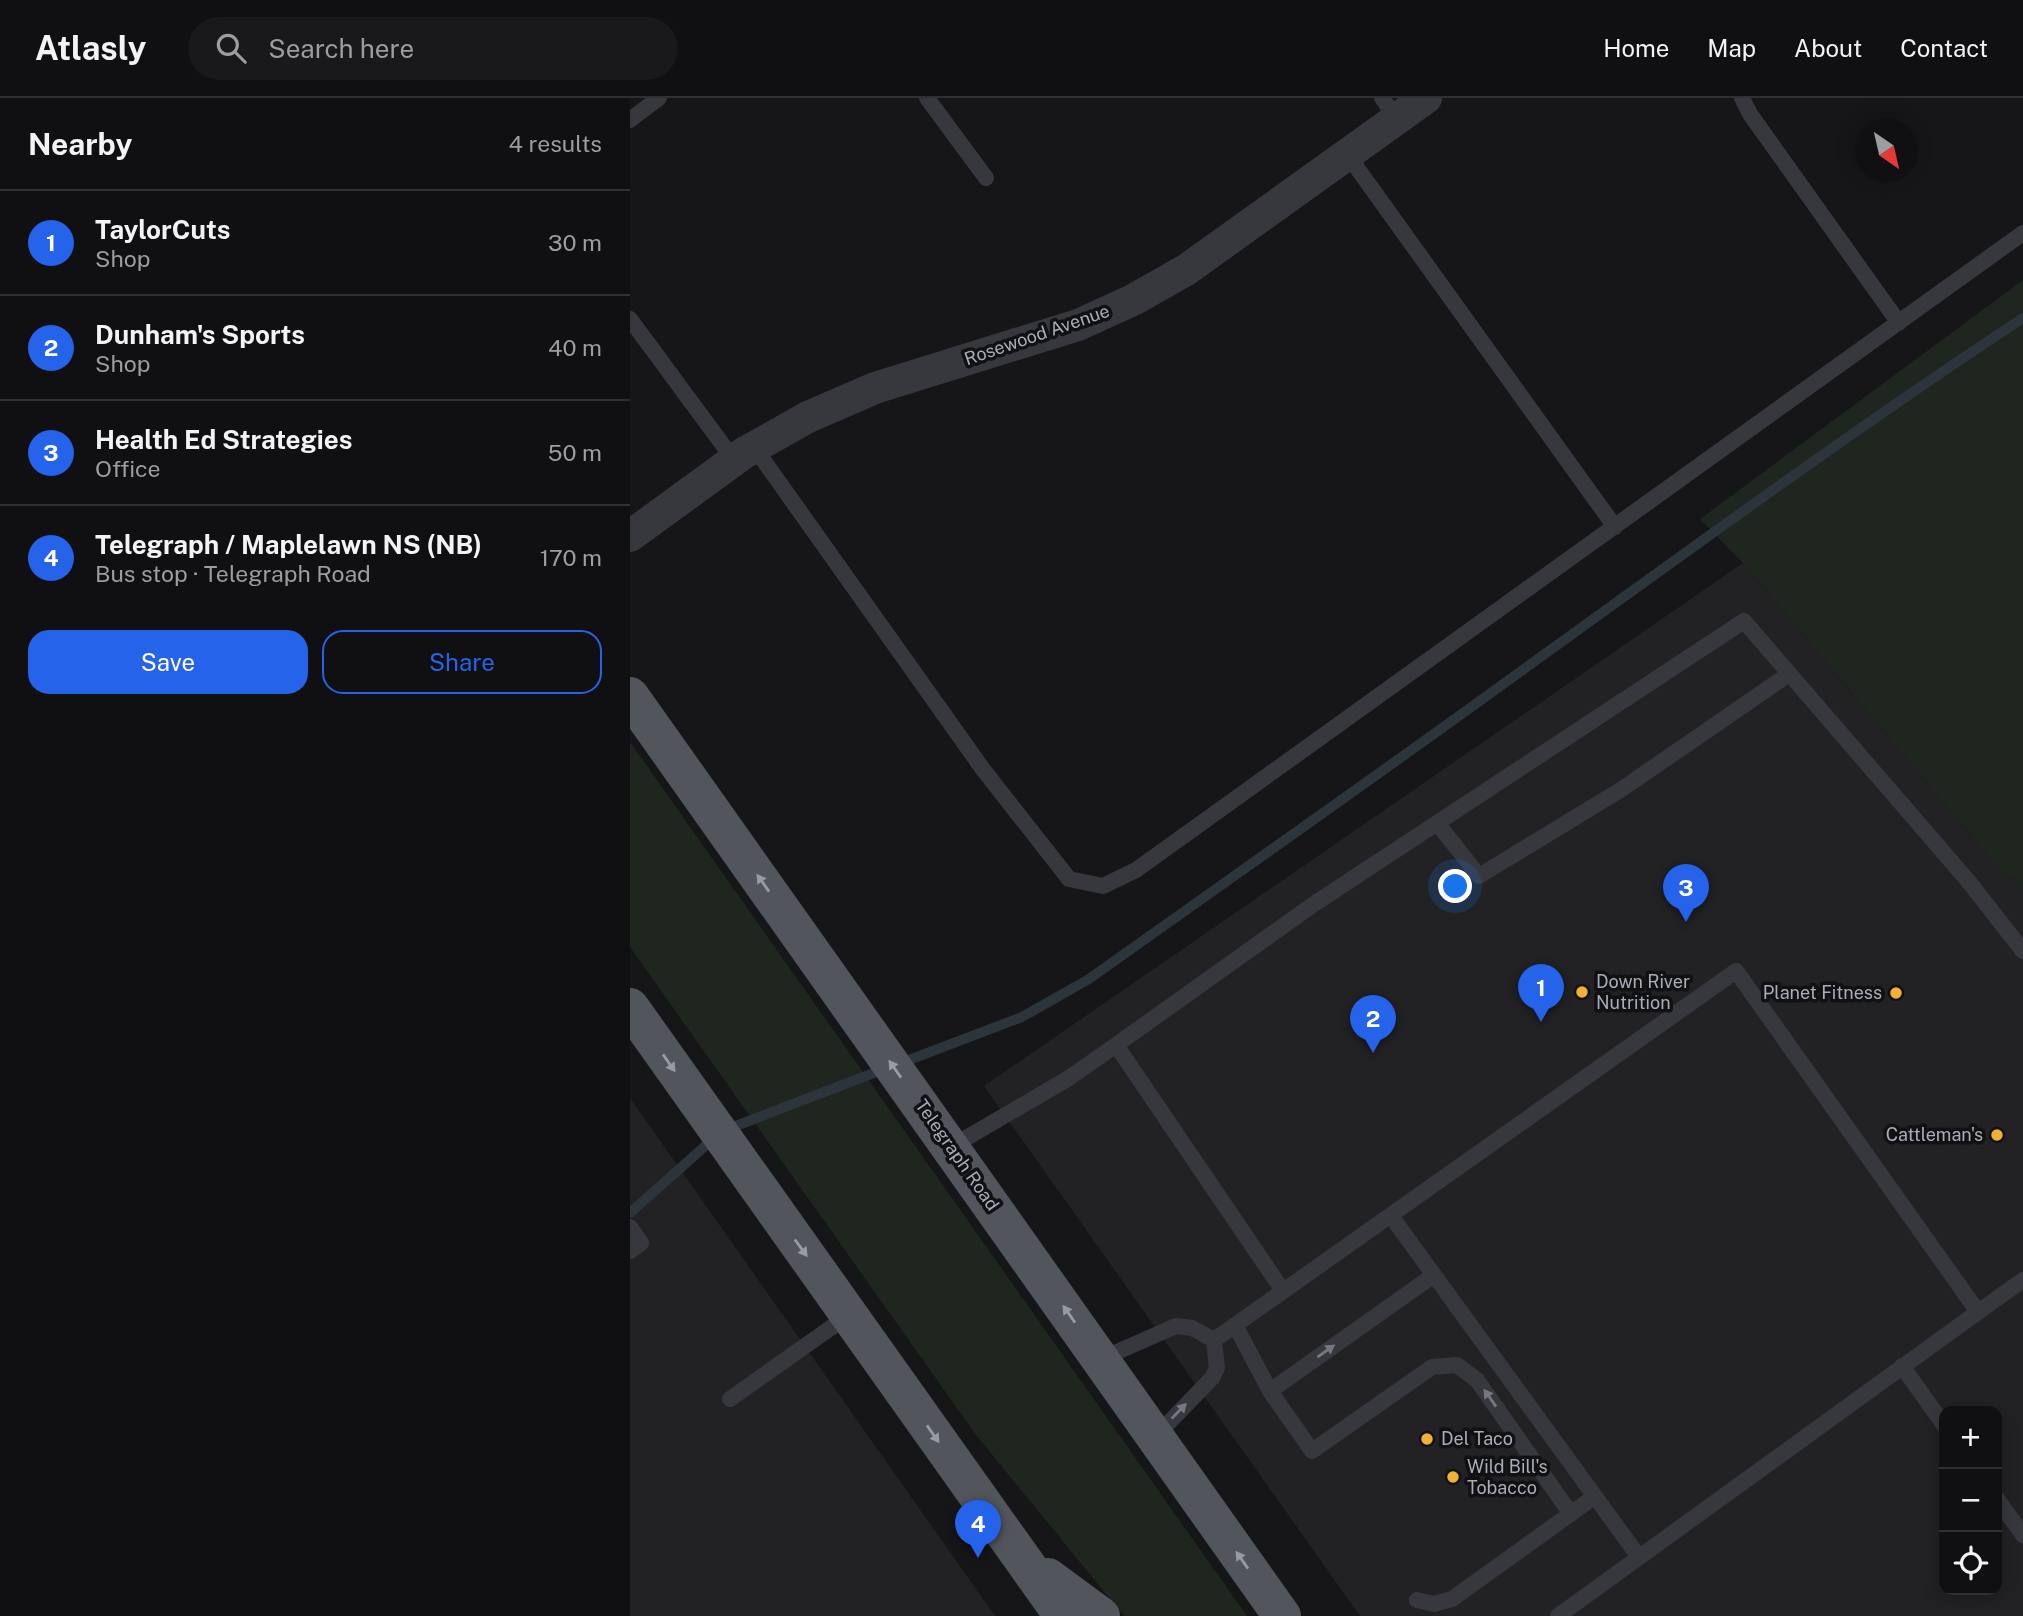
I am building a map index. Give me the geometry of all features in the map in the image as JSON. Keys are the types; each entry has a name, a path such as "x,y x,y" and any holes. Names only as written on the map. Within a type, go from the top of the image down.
{"main road":[{"name":"Telegraph Road","path":"630,696 1282,1616"},
{"path":"630,1007 1063,1616"},
{"path":"1023,1560 1101,1616"}],"street":[{"name":"Rosewood Avenue","path":"630,536 744,454 808,417 875,388 1078,325 1133,300 1186,270 1347,155 1389,108 1426,98"}],"lane":[{"path":"630,120 659,98"},
{"path":"927,98 986,177"},
{"path":"1742,98 1750,114 1899,323"},
{"path":"1347,155 1615,527"},
{"path":"630,319 744,454 1069,879 1103,886 1136,870 2023,233"},
{"path":"951,1147 1069,1078 1314,904 1744,621 1969,882 2023,951"},
{"path":"1437,823 1479,876 1622,789 1789,674"},
{"path":"1214,1340 1736,971 1978,1312"},
{"path":"1116,1045 1283,1291"},
{"path":"1391,1216 1639,1557"},
{"path":"630,1227 641,1242 630,1251"},
{"path":"1270,1391 1434,1275"},
{"path":"1558,1616 2023,1280"},
{"path":"730,1399 849,1315"},
{"path":"1235,1325 1270,1391 1312,1451 1432,1367 1457,1366 1477,1380 1571,1514"},
{"path":"1101,1360 1176,1326 1192,1328 1214,1340"},
{"path":"1155,1437 1212,1378 1217,1368 1214,1340"},
{"path":"1902,1366 1939,1418"},
{"path":"1417,1600 1434,1604 1452,1599 1594,1497"},
{"path":"2002,1506 2023,1535"}],"shaded area":[{"path":"2023,280 2023,885 2003,874 1743,563 1700,519"},
{"path":"1743,563 2003,874 2023,885 2023,1616 1360,1616 984,1086"},
{"path":"630,742 1247,1616 1124,1616 976,1435 630,947"},
{"path":"630,1098 995,1616 630,1616"}],"waterway":[{"path":"901,1063 1022,1017 1089,979 1763,497 2023,318"},
{"path":"728,1129 884,1069"},
{"path":"630,1213 713,1139"}],"place":[{"name":"Health Ed Strategies","path":"1686,922"},
{"name":"Down River Nutrition","path":"1582,992"},
{"name":"Planet Fitness","path":"1896,993"},
{"name":"TaylorCuts","path":"1541,1022"},
{"name":"Dunham's Sports","path":"1373,1053"},
{"name":"Cattleman's","path":"1997,1135"},
{"name":"Del Taco","path":"1427,1439"},
{"name":"Wild Bill's Tobacco","path":"1453,1477"},
{"name":"Telegraph / Maplelawn NS (NB)","path":"978,1558"}]}
